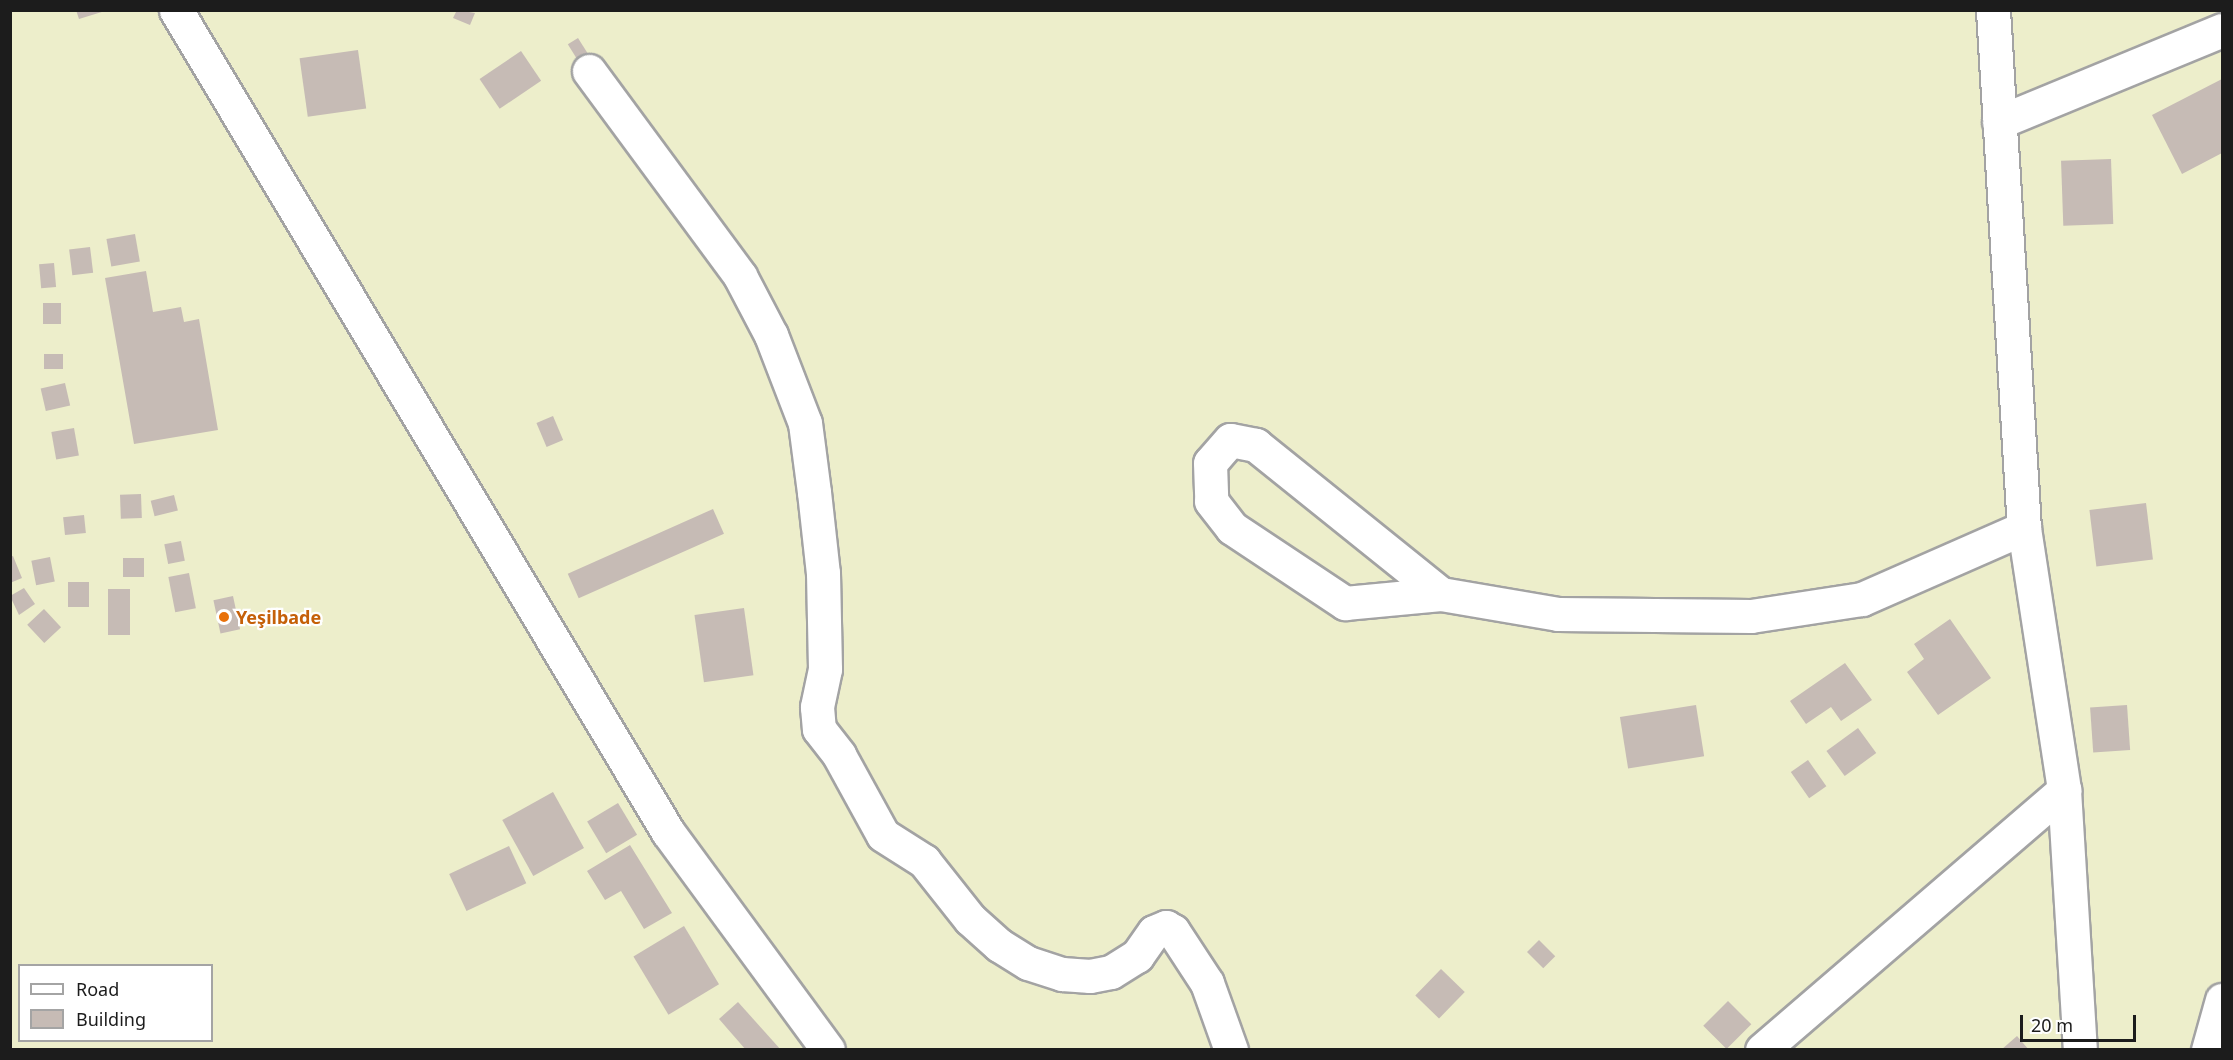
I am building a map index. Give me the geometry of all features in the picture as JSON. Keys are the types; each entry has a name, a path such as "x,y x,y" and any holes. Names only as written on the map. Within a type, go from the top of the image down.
{"street":[{"path":"176,10 668,832 828,1050"},
{"path":"1993,10 2024,528 2064,790 2080,1050"},
{"path":"1999,122 2223,30"},
{"path":"589,71 740,276 771,335 805,423 823,573 825,669 817,707 819,729 883,835 924,861 970,918 999,945 1036,966 1062,974 1090,976 1111,972 1137,956 1154,932 1166,927 1173,931 1208,983 1231,1050"},
{"path":"1441,594 1256,444 1230,440 1210,463 1211,501 1232,528 1345,603 1441,594 1558,614 1751,616 1862,599 2024,528"},
{"path":"1762,1050 2064,790"},
{"path":"2208,1050 2223,1000"}],"green space":[{"path":"10,11 2222,11 2222,1049 11,1049"}],"building":[{"path":"76,10 105,10 105,11 79,19"},
{"path":"457,10 475,13 470,25 453,18"},
{"path":"578,38 588,54 578,60 568,44"},
{"path":"358,50 366,108 308,117 300,58"},
{"path":"521,51 541,81 500,109 480,79"},
{"path":"2222,79 2222,153 2182,174 2152,115"},
{"path":"2111,159 2113,224 2063,226 2061,161"},
{"path":"135,234 140,262 111,267 106,239"},
{"path":"90,247 93,273 72,275 69,250"},
{"path":"54,263 56,287 41,288 39,264"},
{"path":"146,271 153,312 181,307 184,322 199,319 218,430 134,444 105,278"},
{"path":"43,303 61,303 61,324 43,324"},
{"path":"44,354 63,354 63,369 44,369"},
{"path":"65,383 70,405 46,411 41,389"},
{"path":"553,416 563,440 547,447 536,423"},
{"path":"74,428 79,456 56,460 51,432"},
{"path":"141,494 142,518 121,519 120,495"},
{"path":"174,495 178,511 155,516 151,501"},
{"path":"2146,503 2153,560 2096,567 2089,510"},
{"path":"713,509 724,534 579,598 568,574"},
{"path":"84,515 86,533 65,535 63,517"},
{"path":"181,541 185,561 168,564 164,544"},
{"path":"13,556 22,578 10,583 10,557"},
{"path":"50,557 55,582 36,585 31,561"},
{"path":"123,558 144,558 144,577 123,577"},
{"path":"189,573 196,608 175,612 168,577"},
{"path":"68,582 89,582 89,607 68,607"},
{"path":"24,588 35,604 19,615 10,596"},
{"path":"108,589 130,589 130,635 108,635"},
{"path":"233,596 240,629 221,633 213,600"},
{"path":"744,608 753,675 704,682 694,615"},
{"path":"44,609 61,627 44,643 27,625"},
{"path":"1950,619 1991,678 1938,715 1907,672 1924,659 1914,644"},
{"path":"1845,663 1872,700 1841,721 1831,707 1806,724 1790,701"},
{"path":"1696,705 1704,756 1628,768 1620,717"},
{"path":"2127,705 2130,750 2093,752 2090,708"},
{"path":"1858,728 1876,753 1845,776 1826,751"},
{"path":"1808,760 1826,786 1809,798 1791,772"},
{"path":"553,792 584,848 533,876 502,820"},
{"path":"618,803 637,835 606,853 587,822"},
{"path":"630,845 672,913 644,929 621,891 605,900 587,871"},
{"path":"509,846 526,883 467,911 449,874"},
{"path":"684,926 719,984 668,1015 633,956"},
{"path":"1539,940 1555,956 1543,968 1527,952"},
{"path":"1441,969 1465,992 1439,1019 1415,996"},
{"path":"1728,1001 1751,1024 1727,1049 1703,1026"},
{"path":"738,1002 781,1050 746,1050 719,1019"},
{"path":"2017,1036 2029,1050 2001,1050"}],"place":[{"name":"Yeşilbade","path":"224,617"}]}
